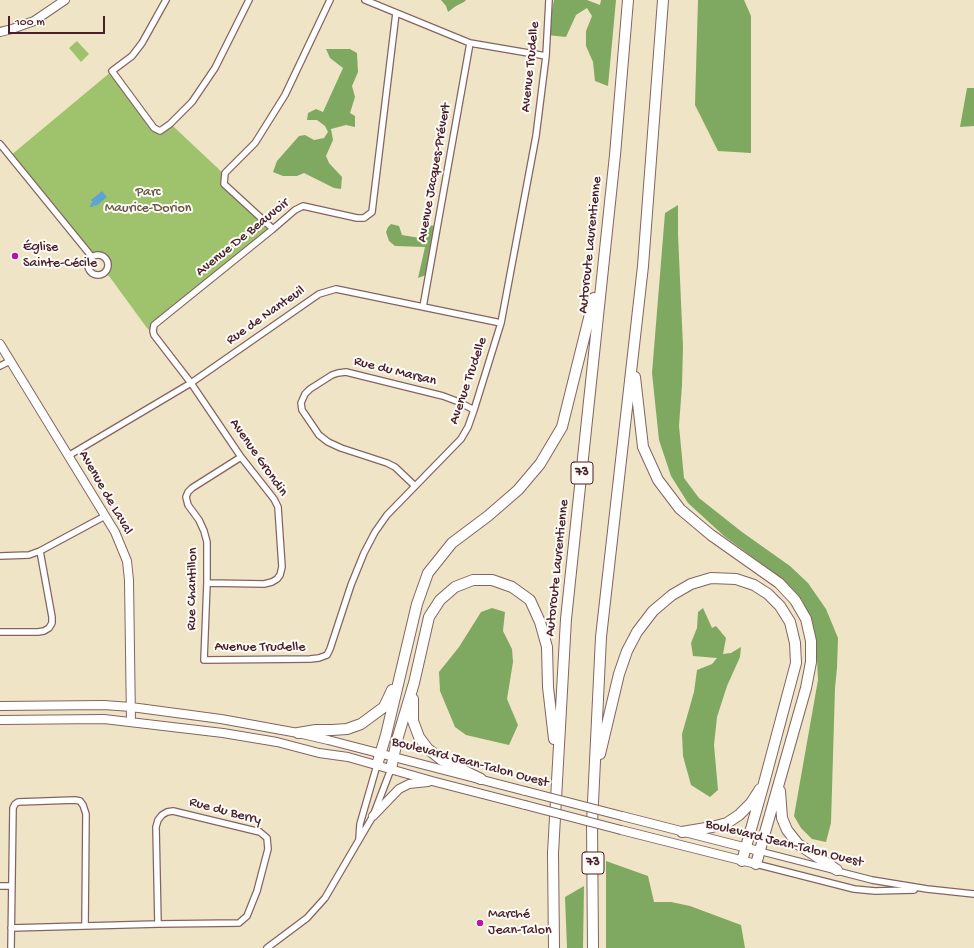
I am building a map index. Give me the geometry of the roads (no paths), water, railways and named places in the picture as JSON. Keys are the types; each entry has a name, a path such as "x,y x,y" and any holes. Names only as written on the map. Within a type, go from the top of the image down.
{"highway":[{"name":"Autoroute Laurentienne","path":"554,948 553,853 566,619 615,155 628,0"},
{"name":"73","path":"593,948 592,823 601,637 643,266 663,0"},
{"path":"377,765 381,754 417,604 428,573 452,543 488,516 518,490 540,464 562,427 603,263"},
{"path":"633,360 643,447 658,480 680,509 717,540 779,583 795,600 806,619 811,641 811,662 806,688 756,864"},
{"path":"594,779 619,674 627,651 637,632 653,611 672,595 691,584 711,578 736,579 754,585 768,594 780,606 790,622 795,643 796,663 742,861"},
{"path":"391,769 397,740 414,683 429,617 440,600 455,587 472,580 492,580 512,587 530,600 540,622 547,647 548,687 558,769"},
{"path":"298,733 316,730 347,729 361,724 384,707 401,668"},
{"path":"414,683 413,721 419,737 428,749 442,760 481,779"},
{"path":"682,832 727,823 740,815 764,783"},
{"path":"779,783 782,818 787,830 798,844 838,870"}],"street":[{"path":"0,32 34,21 65,0"},
{"path":"166,0 142,43 132,56 112,72 154,128 160,130 164,129 192,102 215,68 249,0"},
{"path":"273,229 224,184 225,173 255,143 285,95 330,0"},
{"path":"365,0 470,43 546,56"},
{"name":"Avenue Trudelle","path":"204,660 310,660 326,655 330,649 351,585 364,553 375,532 387,515 461,439 468,427 501,323 536,136 546,56 549,0"},
{"name":"Avenue De Beauvoir","path":"191,384 154,335 154,325 295,210 303,206 357,218 364,218 372,212 396,13"},
{"name":"Avenue Jacques-Prévert","path":"423,307 470,43"},
{"path":"0,144 92,257"},
{"name":"Rue de Nanteuil","path":"68,456 191,384 319,294 336,289 501,323"},
{"name":"Avenue de Laval","path":"0,344 115,532 127,561 129,580 131,722"},
{"path":"0,366 10,361"},
{"name":"Rue du Marsan","path":"415,486 395,467 369,456 341,448 328,442 319,435 302,410 301,403 305,394 310,389 332,375 346,372 443,396 474,410"},
{"name":"Avenue Grondin","path":"191,384 241,457 274,498 278,507 282,567 277,580 264,584 207,583"},
{"name":"Rue Chantillon","path":"204,660 207,583 206,542 204,531 199,520 188,504 186,497 192,488 241,457"},
{"path":"0,556 29,554 40,551 105,516"},
{"path":"0,632 44,631 49,628 52,623 40,551"},
{"name":"Boulevard Jean-Talon Ouest","path":"0,706 104,705 131,707 298,733 682,832 838,870 872,880 927,889 974,894"},
{"name":"Boulevard Jean-Talon Ouest","path":"0,720 104,719 223,733 277,742 319,753 348,757 432,781 854,889 875,891 927,889"},
{"path":"359,839 360,824 377,765"},
{"path":"374,816 391,769"},
{"path":"267,948 307,918 325,898 374,816 399,789 409,784 432,781"},
{"path":"11,948 13,808 15,804 22,802 74,800 80,801 84,805 86,814 85,926"},
{"name":"Rue du Berry","path":"11,928 239,923 247,916 257,891 268,849 267,838 260,832 173,811 166,812 162,815 158,820 156,827 158,924"},
{"path":"0,886 12,886"}],"water":[{"path":"102,191 107,197 96,206 94,205 93,207 90,207 91,203 93,203 91,200"}],"place":[{"name":"Église Sainte-Cécile","path":"15,256"},
{"name":"Marché Jean-Talon","path":"480,923"}],"park label":[{"name":"Parc Maurice-Dorion","path":"148,202"}]}
